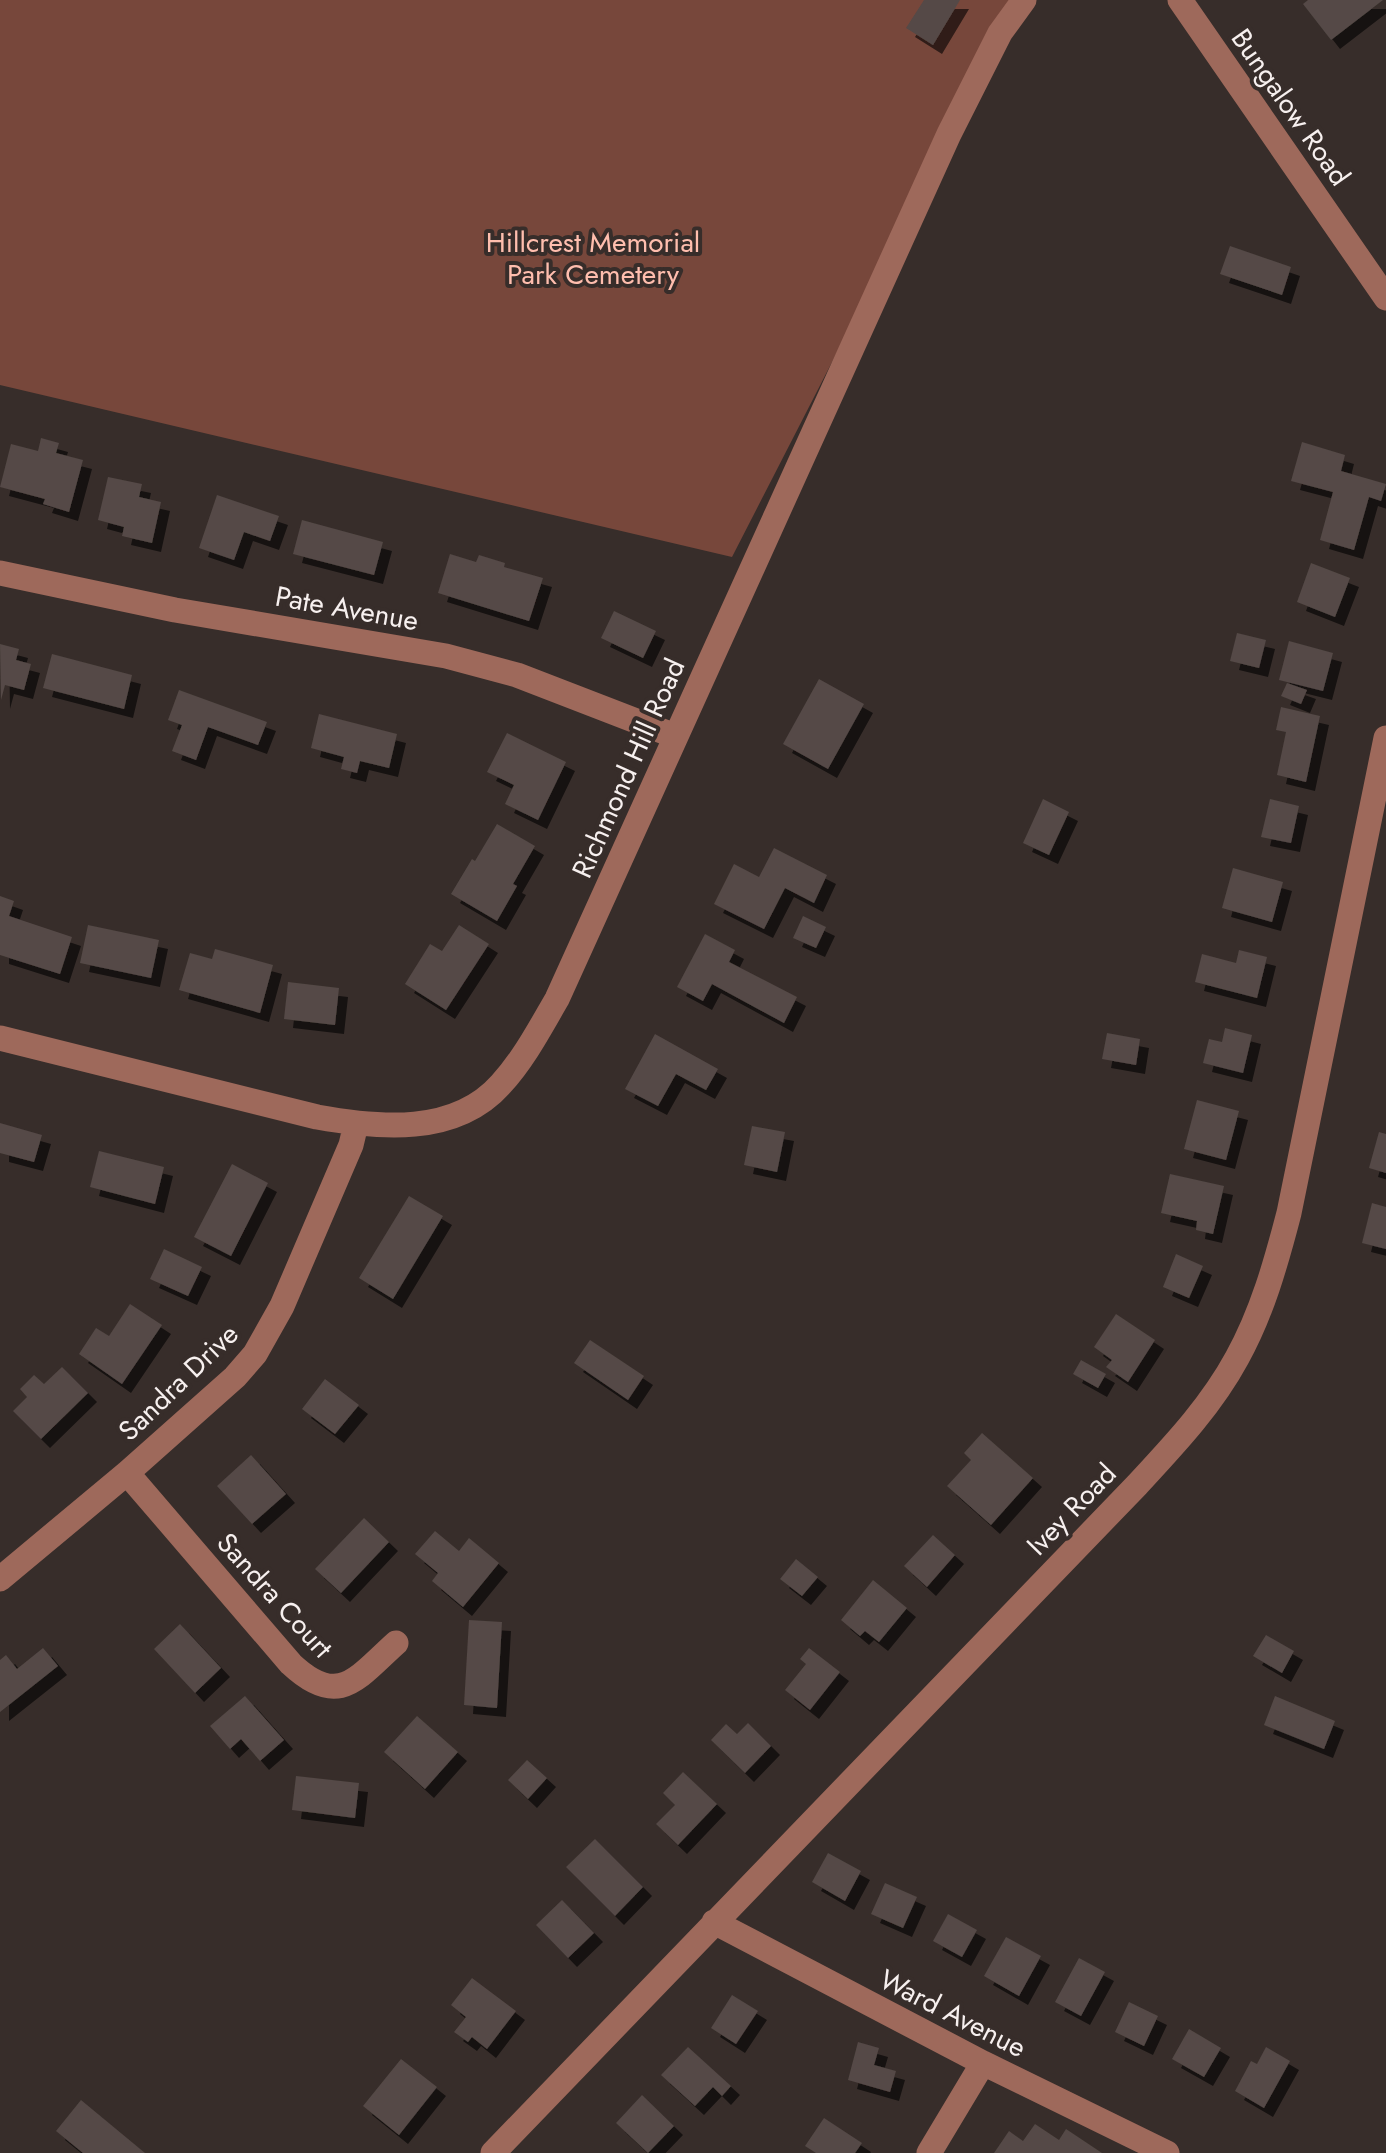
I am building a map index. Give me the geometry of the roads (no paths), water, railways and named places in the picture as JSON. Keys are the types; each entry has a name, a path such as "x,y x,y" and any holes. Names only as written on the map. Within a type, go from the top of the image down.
{"street":[{"name":"Richmond Hill Road","path":"0,1038 356,1124 396,1126 449,1118 481,1102 499,1087 557,999 978,73 1024,0"},
{"name":"Bungalow Road","path":"1180,0 1386,298"},
{"name":"Pate Avenue","path":"0,573 175,610 446,656 517,674 675,736"},
{"name":"Ivey Road","path":"493,2153 1148,1473 1203,1410 1238,1356 1274,1271 1289,1213 1386,738"},
{"name":"Sandra Drive","path":"0,1579 127,1473 235,1377 255,1354 282,1306 351,1145 356,1124"},
{"name":"Sandra Court","path":"127,1473 291,1664 315,1684 340,1687 358,1678 396,1642"},
{"name":"Ward Avenue","path":"714,1922 983,2063 1166,2153"},
{"path":"929,2153 983,2063"}],"park label":[{"name":"Hillcrest Memorial Park Cemetery","path":"593,258"}]}
